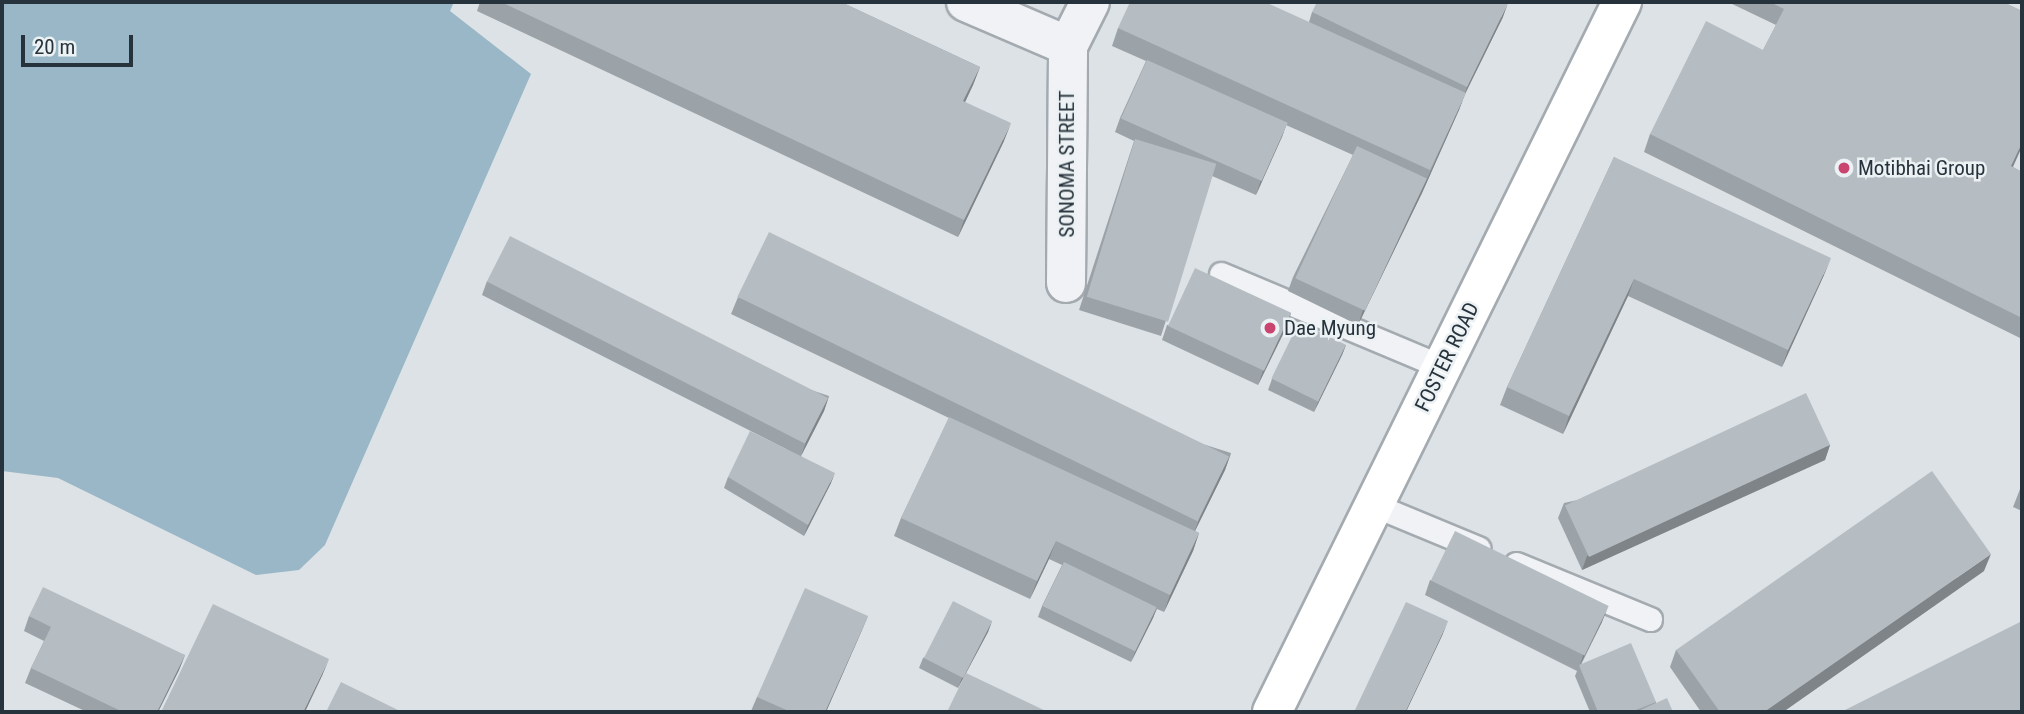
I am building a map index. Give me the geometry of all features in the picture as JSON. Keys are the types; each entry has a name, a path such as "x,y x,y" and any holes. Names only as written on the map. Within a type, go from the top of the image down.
{"main road":[{"name":"FOSTER ROAD","path":"1272,712 1622,2"}],"street":[{"path":"966,2 1068,46"},
{"name":"SONOMA STREET","path":"1066,283 1068,46 1090,2"}],"lane":[{"path":"1221,274 1442,367"},
{"path":"1374,505 1650,620"}],"water":[{"path":"2,2 454,2 450,11 531,74 325,545 299,570 256,575 58,478 2,471"}],"building":[{"path":"501,2 841,2 980,67 963,101 1011,123 964,220"},
{"path":"1130,2 1265,2 1466,93 1430,170 1118,28"},
{"path":"1317,2 1508,3 1467,87 1312,12"},
{"name":"Motibhai Group","path":"1770,2 2003,2 2022,11 2022,143 2011,166 2022,172 2022,318 1650,134 1706,21 1763,50 1784,9"},
{"path":"1147,60 1288,123 1262,181 1121,118"},
{"path":"1135,139 1216,164 1168,322 1087,297"},
{"path":"1357,146 1427,179 1365,311 1295,278"},
{"path":"1614,157 1831,258 1788,350 1634,279 1569,416 1507,387"},
{"path":"769,232 1229,456 1198,521 737,297"},
{"path":"510,236 828,398 805,444 487,281"},
{"path":"1195,268 1291,313 1264,371 1168,326"},
{"path":"1299,322 1346,345 1318,401 1271,379"},
{"path":"1806,393 1830,445 1589,557 1565,505"},
{"path":"949,417 1199,533 1170,595 1056,541 1037,581 901,518"},
{"path":"750,431 835,473 808,525 728,477"},
{"path":"1932,471 1991,554 1764,712 1720,712 1676,650"},
{"path":"1455,531 1609,606 1585,655 1431,580"},
{"path":"1064,562 1157,607 1135,651 1043,606"},
{"path":"43,587 185,655 157,712 123,712 31,668 51,627 29,616"},
{"path":"805,588 868,616 825,712 791,712 757,697"},
{"path":"953,601 992,621 963,678 924,658"},
{"path":"1406,602 1448,621 1405,712 1354,712"},
{"path":"213,604 329,659 303,712 161,712"},
{"path":"2022,621 2022,712 1841,712"},
{"path":"1631,643 1656,702 1631,712 1598,712 1579,665"},
{"path":"966,673 1048,712 947,712"},
{"path":"341,682 402,712 326,712"},
{"path":"1667,698 1673,712 1636,712"}],"place":[{"name":"Motibhai Group","path":"1844,168"},
{"name":"Dae Myung","path":"1270,328"}]}
